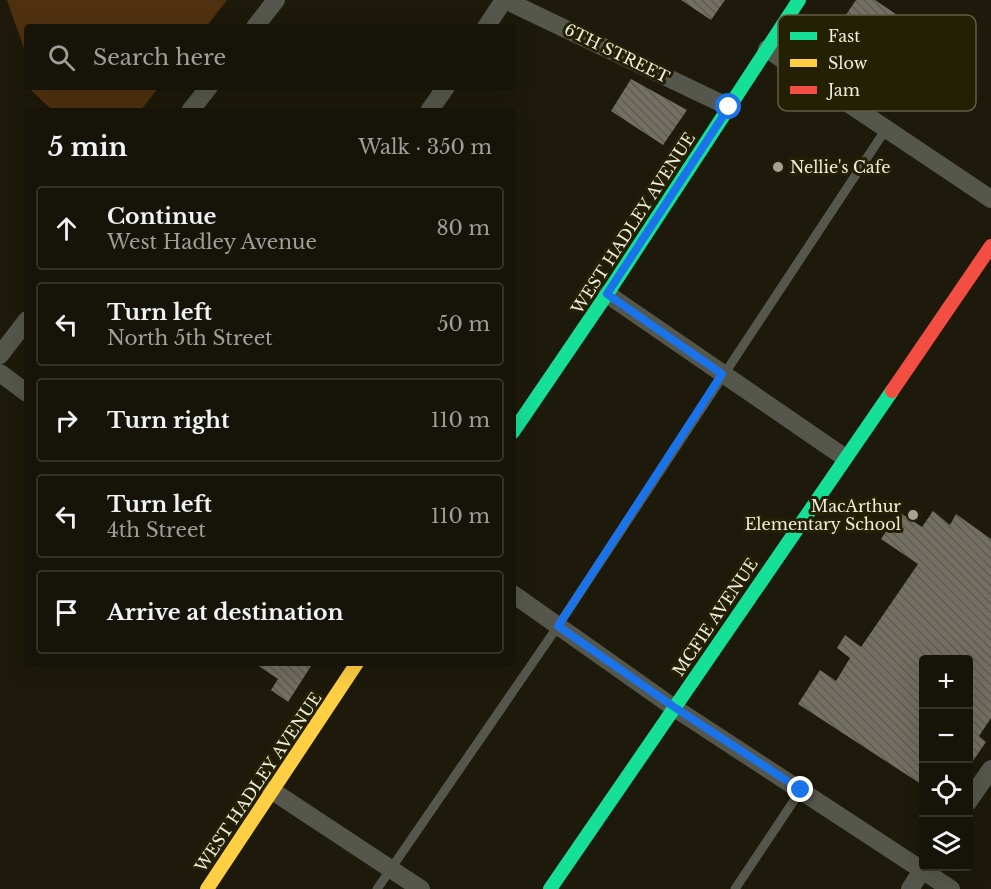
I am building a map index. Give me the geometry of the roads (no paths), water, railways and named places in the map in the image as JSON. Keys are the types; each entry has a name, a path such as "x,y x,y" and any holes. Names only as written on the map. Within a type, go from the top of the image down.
{"street":[{"path":"257,24 276,0"},
{"path":"488,24 505,0"},
{"name":"6TH STREET","path":"505,0 729,107"},
{"name":"WEST HADLEY AVENUE","path":"789,15 799,0"},
{"name":"WEST HADLEY AVENUE","path":"516,428 607,294 778,32"},
{"path":"767,49 778,56"},
{"path":"192,108 206,90"},
{"path":"431,108 444,90"},
{"path":"859,111 991,199"},
{"name":"MCFIE AVENUE","path":"550,889 991,246"},
{"path":"607,294 844,458"},
{"path":"0,355 24,325"},
{"path":"0,374 24,391"},
{"path":"516,596 674,707 919,865"},
{"name":"WEST HADLEY AVENUE","path":"207,889 355,666"},
{"path":"973,796 991,769"},
{"path":"271,790 421,889"},
{"path":"910,889 922,871"},
{"path":"928,871 951,889"}],"lane":[{"path":"377,889 558,626 722,374 886,129"},
{"path":"735,889 801,790"}],"place":[{"name":"Nellie's Cafe","path":"778,167"},
{"name":"MacArthur Elementary School","path":"913,515"}]}
